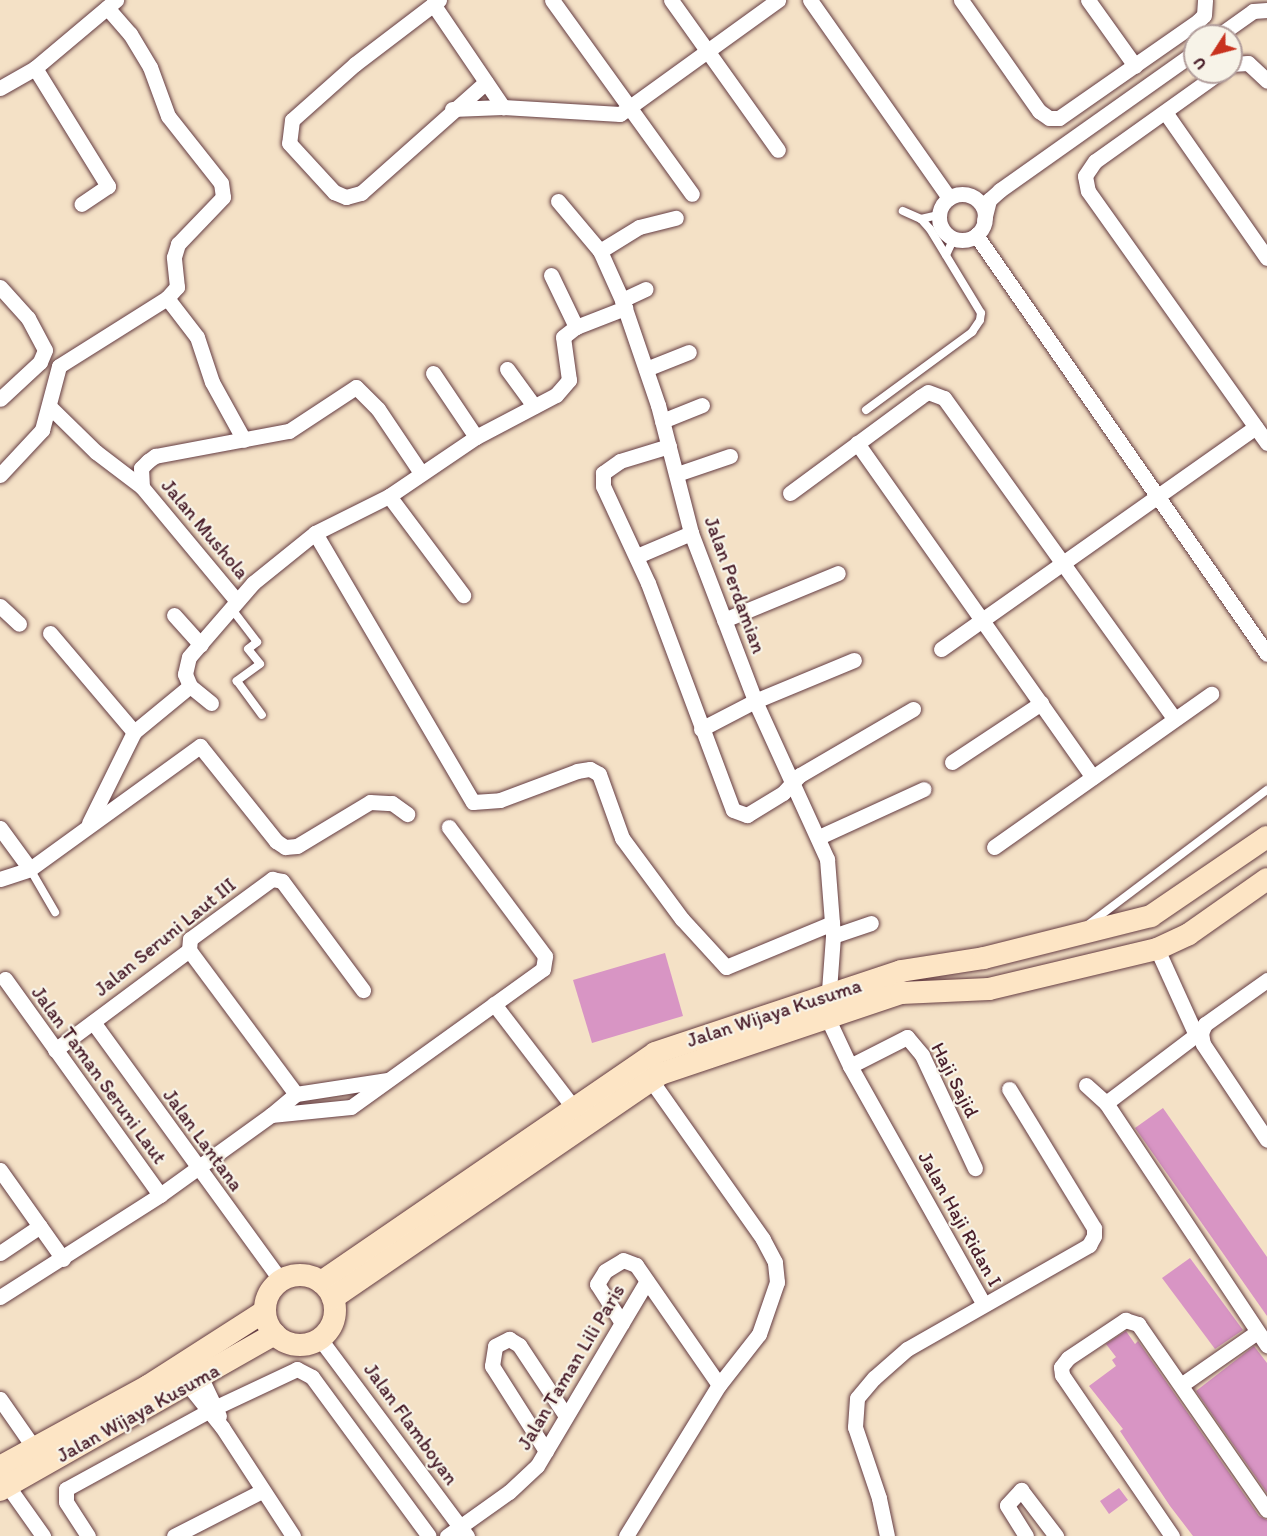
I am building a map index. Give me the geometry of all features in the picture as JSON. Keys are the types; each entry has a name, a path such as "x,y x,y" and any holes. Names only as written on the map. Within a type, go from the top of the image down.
{"street":[{"path":"552,0 692,194"},
{"path":"671,0 778,150"},
{"path":"452,109 503,107 609,117 629,109 778,0"},
{"path":"810,0 949,198"},
{"path":"962,0 1039,111 1049,118 1059,118 1204,15 1205,0"},
{"path":"1088,0 1135,66"},
{"path":"486,82 452,109 361,193 346,197 334,192 290,143 292,120 355,64 436,2 503,107"},
{"path":"0,88 35,68 112,4 150,67 168,116 221,183 223,196 178,244 174,257 177,287 167,298 59,366 53,377 51,408 42,430 0,475"},
{"path":"1235,24 1259,7"},
{"path":"976,235 984,220 989,200 1000,190 1183,60"},
{"path":"1243,63 1248,63 1267,81"},
{"path":"35,68 108,186 81,204"},
{"path":"1204,84 1095,161 1085,176 1088,191 1267,443"},
{"path":"1165,112 1267,258"},
{"path":"976,235 954,238 941,226 939,215 949,198 964,194 986,196 1000,190"},
{"path":"964,194 980,204 984,220"},
{"name":"Jalan Perdamian","path":"558,201 600,252 624,304 662,421 691,533 755,701 819,837 827,859 832,929 827,1006"},
{"path":"600,252 639,227 676,218"},
{"path":"976,235 1267,654"},
{"path":"551,275 576,327"},
{"path":"0,287 28,318 45,350 40,362 0,399"},
{"path":"211,704 190,686 185,664 233,604 291,550 315,533 389,496 476,436 534,406 564,387 569,380 562,341 576,327 624,304 646,290"},
{"path":"167,298 197,336 212,382 244,440 289,431 356,387 378,409 421,473"},
{"path":"646,369 688,352"},
{"path":"507,369 534,406"},
{"path":"433,373 476,436"},
{"path":"790,493 927,392 944,398 1175,719"},
{"path":"662,421 702,405"},
{"path":"51,408 96,452 142,487"},
{"path":"942,649 1256,427"},
{"name":"Jalan Mushola","path":"233,604 142,487 141,468 155,456 244,440"},
{"path":"857,443 1093,777"},
{"path":"669,446 620,461 603,473 608,497 637,556 730,806 737,813 747,815 783,793 793,782 913,709"},
{"path":"677,474 730,456"},
{"path":"389,496 463,595"},
{"path":"315,533 473,802 500,800 577,771 590,770 599,774 628,847 682,919 726,967 832,929 870,922"},
{"path":"637,556 691,533"},
{"path":"724,620 838,573"},
{"path":"0,606 19,624"},
{"path":"174,615 201,645"},
{"path":"50,633 134,732"},
{"path":"701,729 755,701 854,660"},
{"path":"88,824 134,732 190,686"},
{"path":"994,847 1211,694"},
{"path":"952,762 1041,703"},
{"path":"0,879 30,869 88,824 200,746 276,841 285,847 297,846 370,802 392,803 407,814"},
{"path":"819,837 924,789"},
{"path":"271,1115 351,1107 494,1004 546,963 545,956 448,827"},
{"path":"0,828 30,869"},
{"path":"1263,839 1258,857 1267,868"},
{"name":"Jalan Wijaya Kusuma","path":"327,1290 650,1079 827,1006 900,971 984,958 1151,916 1263,839"},
{"path":"1234,860 1252,867 1260,884"},
{"name":"Jalan Seruni Laut III","path":"56,1050 189,950 190,939 272,879 282,881 363,990"},
{"name":"Jalan Wijaya Kusuma","path":"327,1290 573,1107 655,1053 827,1006 901,993 989,989 1157,949 1189,934 1260,884"},
{"path":"1106,1103 1196,1035 1157,949"},
{"path":"189,950 296,1094"},
{"name":"Jalan Taman Seruni Laut","path":"5,980 160,1195"},
{"path":"1267,980 1205,1024 1201,1033 1203,1044 1267,1140"},
{"path":"494,1004 573,1107"},
{"name":"Jalan Haji Ridan I","path":"827,1006 850,1066 983,1303 907,1349 874,1378 857,1398 855,1427 879,1498 887,1536"},
{"name":"Jalan Lantana","path":"93,1022 281,1281"},
{"name":"Haji Sajid","path":"850,1066 907,1037 922,1055 975,1168"},
{"path":"626,1536 719,1385 759,1334 772,1304 777,1282 775,1262 763,1239 650,1079"},
{"path":"0,1297 63,1259 198,1169 296,1094 389,1080"},
{"path":"1086,1085 1106,1103 1267,1345"},
{"path":"983,1303 1089,1245 1094,1236 1094,1228 1009,1089"},
{"path":"0,1170 63,1259"},
{"path":"0,1253 40,1226"},
{"path":"622,1323 599,1292 599,1279 623,1260 636,1265 646,1281"},
{"path":"301,1275 327,1290 335,1317 320,1339 293,1344 275,1334 266,1311 271,1291 281,1281 301,1275"},
{"name":"Jalan Taman Lili Paris","path":"447,1536 463,1530 527,1477 546,1450 646,1281 719,1385"},
{"name":"Jalan Wijaya Kusuma","path":"2,1480 34,1448 148,1386 266,1311"},
{"path":"1172,1536 1066,1383 1061,1367 1068,1358 1130,1319 1138,1324 1267,1510"},
{"path":"1181,1385 1257,1332"},
{"name":"Jalan Wijaya Kusuma","path":"2,1480 195,1382 275,1334"},
{"name":"Jalan Flamboyan","path":"320,1339 463,1530"},
{"path":"546,1450 492,1366 495,1346 509,1340 519,1345 566,1416"},
{"path":"88,1536 66,1502 66,1489 211,1409 288,1371 307,1372 429,1536"},
{"path":"195,1382 262,1491 293,1536"},
{"path":"0,1399 34,1448"},
{"path":"2,1480 43,1536"},
{"path":"1026,1536 1007,1505 1021,1490 1056,1536"},
{"path":"174,1536 201,1530 262,1491"}],"lane":[{"path":"866,410 972,332 980,320 981,313 921,219 903,211"},
{"path":"921,219 939,215"},
{"path":"946,255 954,238"},
{"path":"233,604 257,642 248,649 260,664 237,681 262,716"},
{"path":"1074,936 1130,890 1267,790"},
{"path":"30,869 54,912"}],"building":[{"path":"665,953 683,1016 592,1043 573,980"},
{"path":"1163,1108 1267,1257 1267,1316 1135,1128"},
{"path":"1190,1258 1243,1330 1215,1349 1162,1278"},
{"path":"1126,1331 1135,1344 1138,1341 1259,1516 1267,1520 1267,1536 1193,1536 1170,1506 1120,1431 1123,1429 1089,1386 1116,1366 1112,1360 1116,1357 1106,1344"},
{"path":"1254,1346 1267,1363 1267,1493 1196,1391"},
{"path":"1119,1488 1128,1500 1109,1514 1100,1501"}]}
